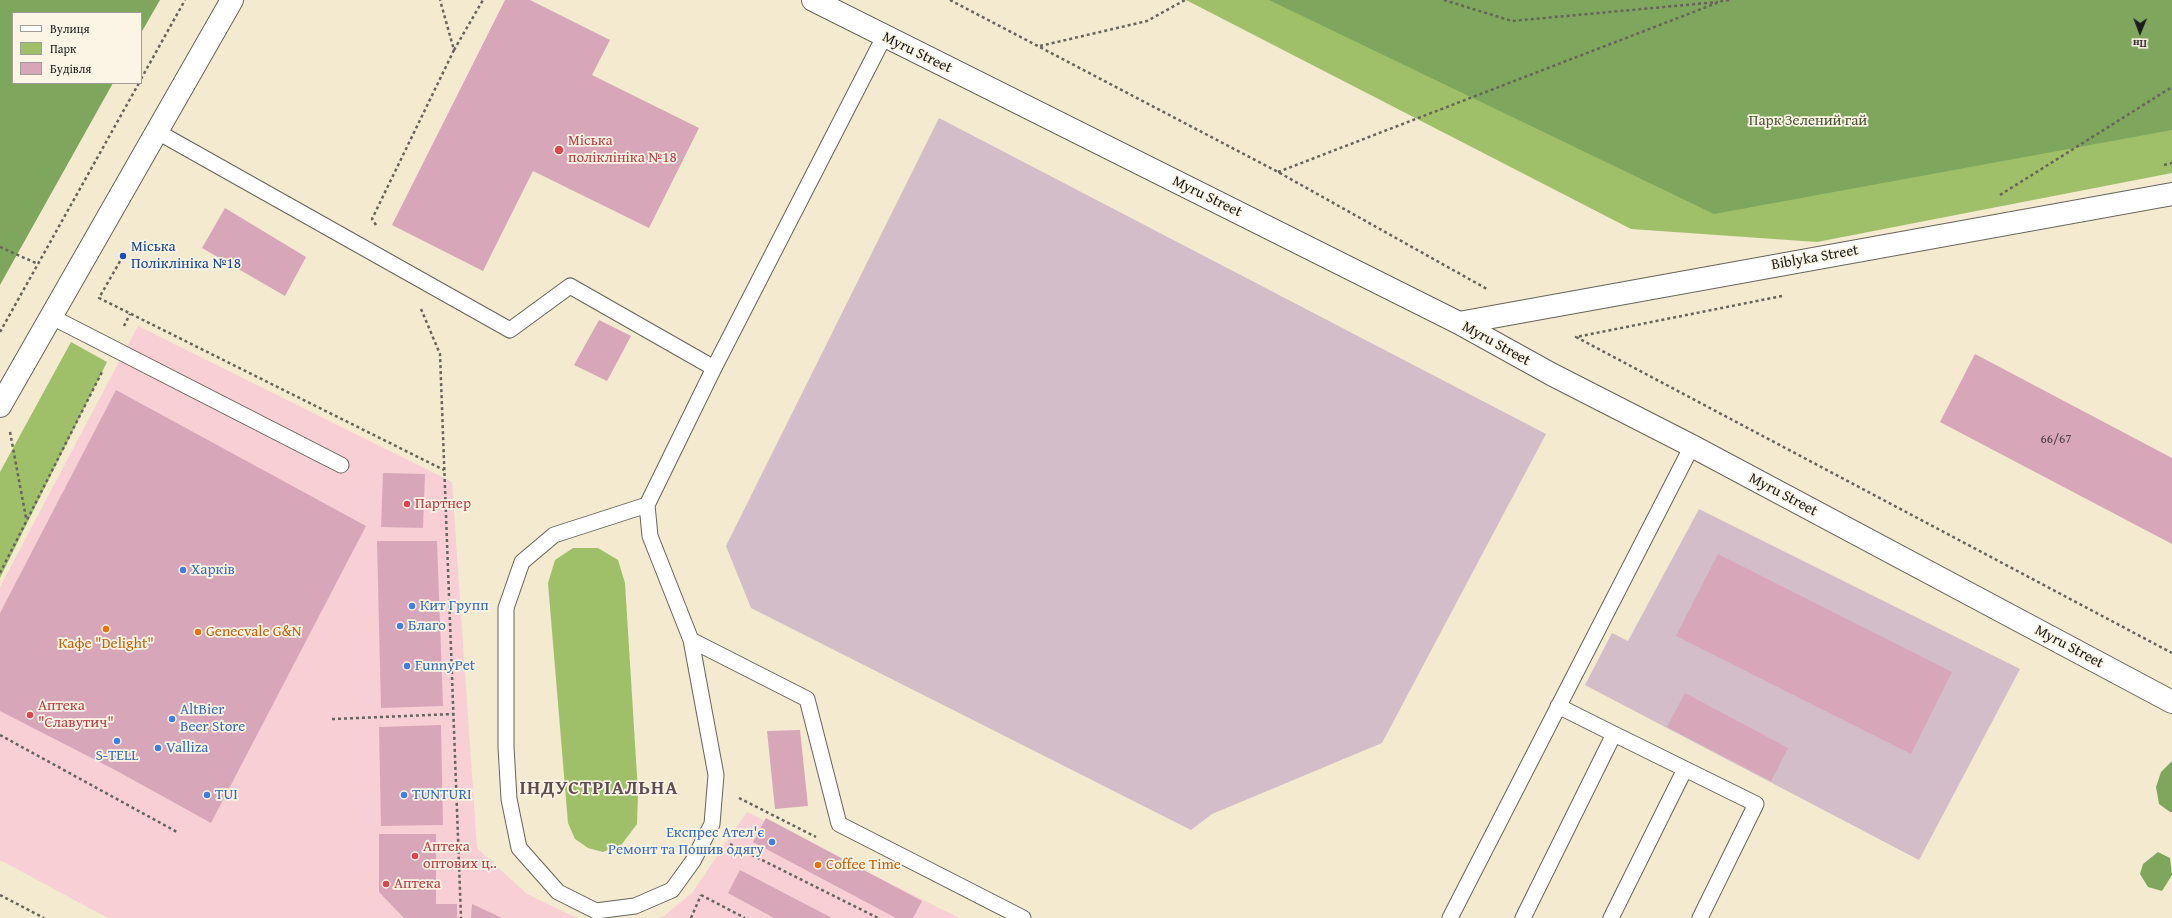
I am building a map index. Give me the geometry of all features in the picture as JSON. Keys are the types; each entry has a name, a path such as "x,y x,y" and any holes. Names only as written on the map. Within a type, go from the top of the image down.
{"street":[{"path":"2,403 50,316 232,0"},
{"name":"Myru Street","path":"813,0 884,37 1459,322 1551,374 1692,446 2172,702"},
{"name":"Biblyka Street","path":"1459,322 2172,194"}],"lane":[{"path":"647,505 554,534 522,562 506,608 506,747 509,799 519,848 558,892 596,911 635,906 672,890 693,861 712,824 716,775 691,640 650,536 647,505 714,368 884,37"},
{"path":"156,131 510,330 570,286 714,368"},
{"path":"50,316 341,465"},
{"path":"1450,918 1692,446"},
{"path":"691,640 807,699 839,824 1024,918"},
{"path":"1558,706 1756,804 1700,918"},
{"path":"1523,918 1614,734"},
{"path":"1611,918 1685,769"}],"path":[{"path":"142,77 185,0"},
{"path":"440,0 454,50"},
{"path":"376,226 372,219 454,50 483,0"},
{"path":"950,0 1278,172 1490,290"},
{"path":"1040,46 1147,21 1185,0"},
{"path":"1444,0 1512,20 1732,0"},
{"path":"1278,172 1722,1"},
{"path":"0,332 138,84"},
{"path":"1997,197 2172,86"},
{"path":"0,247 38,264"},
{"path":"123,256 99,298 444,470"},
{"path":"405,271 440,354 461,918"},
{"path":"1788,294 1576,337 2172,653"},
{"path":"0,573 26,518 130,314"},
{"path":"2,403 26,518"},
{"path":"332,719 454,714"},
{"path":"0,735 177,832"},
{"path":"729,844 878,918"},
{"path":"0,894 44,918"},
{"path":"701,895 745,918"}],"shaded area":[{"path":"939,118 1546,434 1382,743 1212,814 1191,830 751,608 726,546"},
{"path":"138,326 452,482 477,848 527,894 577,918 108,918 0,860 0,587"},
{"path":"1699,509 2020,669 1919,860 1585,685 1612,633 1628,641"},
{"path":"747,812 959,918 657,918 664,916 692,893"}],"green space":[{"path":"0,0 160,0 142,31 142,12 12,12 12,84 112,84 0,285"},
{"name":"Парк Зелений гай","path":"1186,0 2172,0 2172,173 1817,242 1631,229"},
{"name":"Парк Зелений гай","path":"1269,0 2172,0 2172,130 1714,214"},
{"path":"71,342 107,362 0,578 0,472"},
{"path":"573,548 598,548 618,560 625,583 638,792 637,824 622,844 603,852 588,848 575,839 568,823 548,583 555,560"},
{"path":"2172,761 2172,812 2170,812 2159,804 2156,787 2161,772"},
{"path":"2158,852 2170,858 2172,875 2162,891 2148,887 2140,874 2143,864"}],"building":[{"name":"Міська поліклініка №18","path":"505,0 530,0 610,40 592,75 699,128 649,228 533,171 483,271 392,225"},
{"path":"225,208 306,257 285,296 202,248"},
{"path":"599,320 631,336 607,381 574,365"},
{"path":"1975,354 2172,458 2172,544 1940,422"},
{"name":"Харків","path":"116,390 366,526 211,823 117,771 0,711 0,613"},
{"path":"383,473 425,474 423,528 381,527"},
{"path":"377,541 437,541 443,706 381,708"},
{"path":"1718,554 1952,672 1911,754 1676,636"},
{"path":"1685,693 1788,748 1771,781 1667,727"},
{"path":"441,725 443,825 381,826 379,727"},
{"path":"800,730 808,806 775,809 767,731"},
{"path":"766,818 922,901 913,918 896,918 753,842"},
{"path":"379,834 436,834 436,904 457,904 457,918 404,918 379,892"},
{"path":"740,870 832,918 774,918 728,893"},
{"path":"472,904 502,918 471,918"}],"place":[{"name":"Міська поліклініка №18","path":"559,150"},
{"name":"Міська Поліклініка №18","path":"123,256"},
{"name":"Партнер","path":"407,504"},
{"name":"Харків","path":"183,570"},
{"name":"Кит Групп","path":"412,606"},
{"name":"Благо","path":"400,626"},
{"name":"Кафе \"Delight\"","path":"106,629"},
{"name":"Genecvale G&N","path":"198,632"},
{"name":"FunnyPet","path":"407,666"},
{"name":"Аптека \"Славутич\"","path":"30,715"},
{"name":"AltBier Beer Store","path":"172,719"},
{"name":"S-TELL","path":"117,741"},
{"name":"Valliza","path":"158,748"},
{"name":"TUI","path":"207,795"},
{"name":"TUNTURI","path":"404,795"},
{"name":"Експрес Ател'є Ремонт та Пошив одягу","path":"772,842"},
{"name":"Аптека оптових ц‥","path":"415,856"},
{"name":"Coffee Time","path":"818,865"},
{"name":"Аптека","path":"386,884"}],"district":[{"name":"ІНДУСТРІАЛЬНА","path":"599,789"}]}
